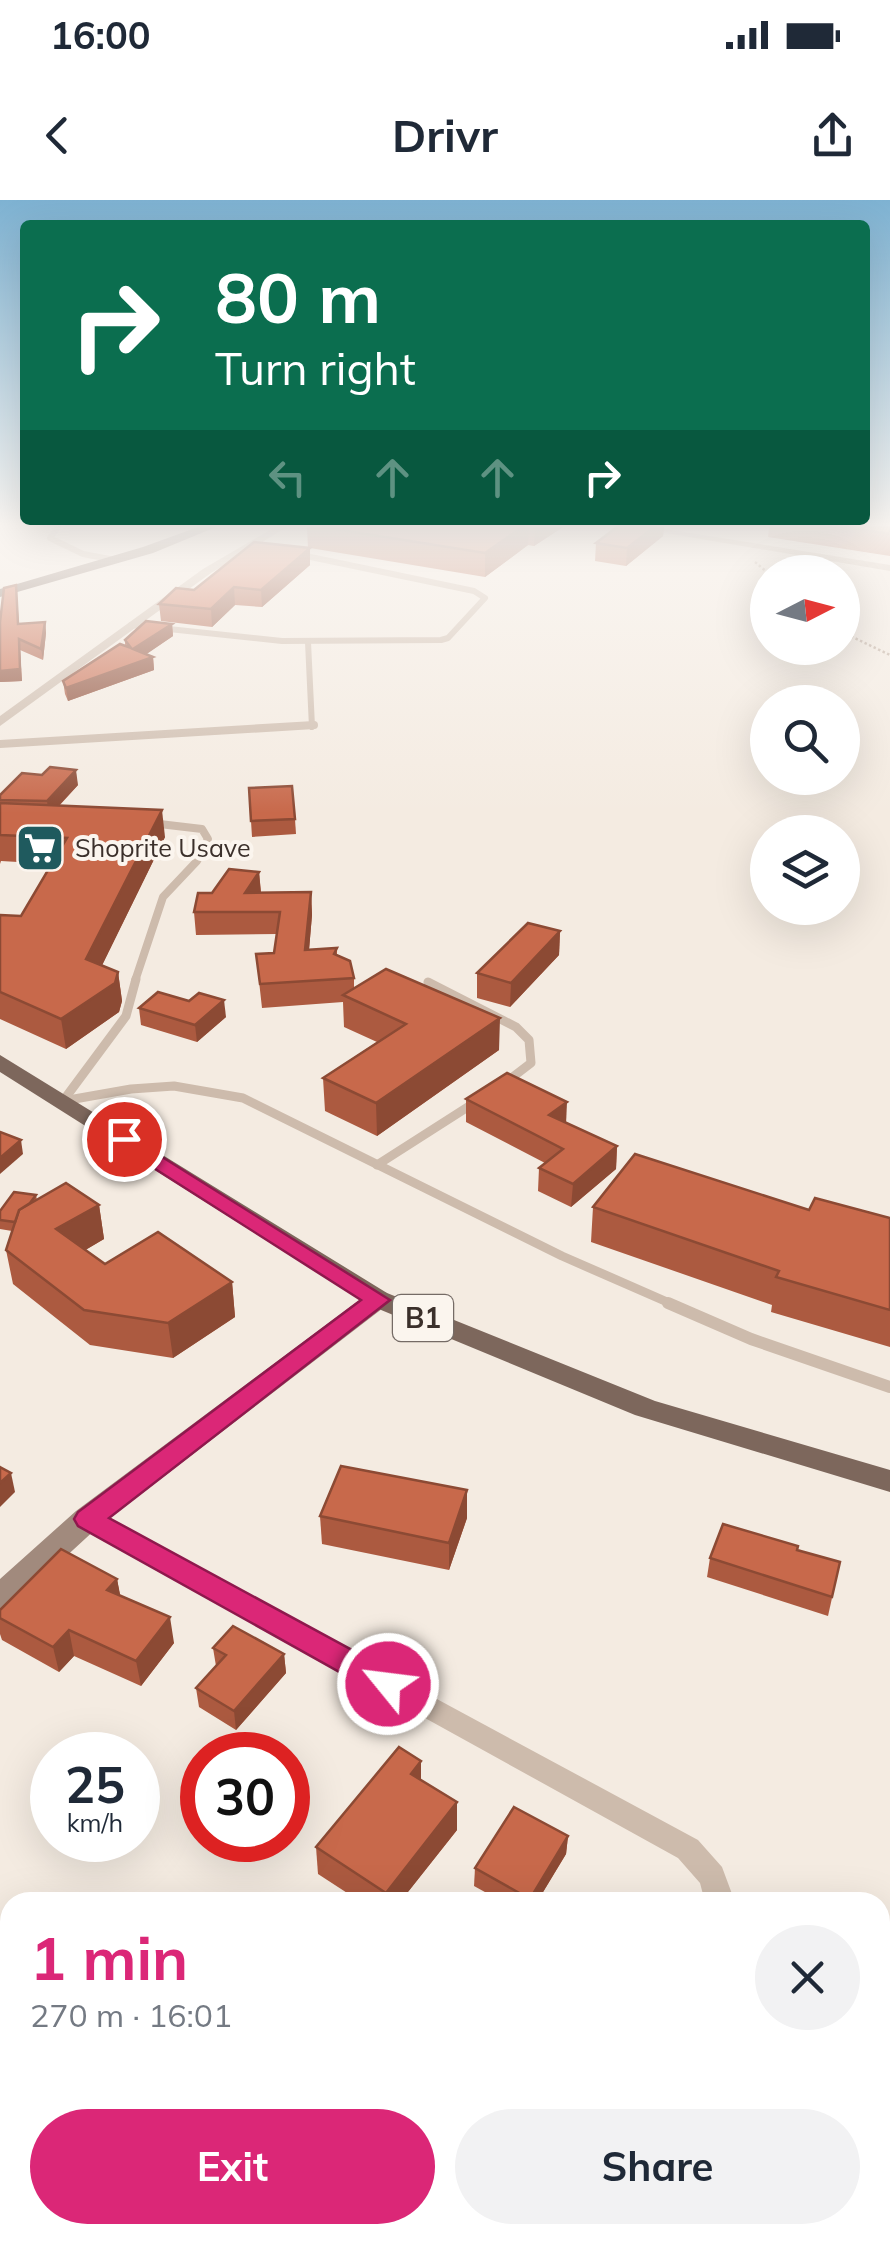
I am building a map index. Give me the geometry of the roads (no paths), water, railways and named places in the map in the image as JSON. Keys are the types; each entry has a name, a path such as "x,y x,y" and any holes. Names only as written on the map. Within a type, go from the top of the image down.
{"main road":[{"name":"B1","path":"0,1062 378,1300 645,1408 890,1481"}],"street":[{"path":"0,722 135,622"},
{"path":"0,1598 88,1519 378,1300"},
{"path":"88,1519 688,1849 712,1876 717,1892"}],"lane":[{"path":"131,625 308,642 441,640 462,622"},
{"path":"0,744 312,728 315,724 308,642"},
{"path":"63,1101 126,1016 163,897 196,861 208,840 202,829 189,826 131,823"},
{"path":"428,982 516,1027 530,1040 531,1063 494,1090"},
{"path":"63,1101 154,1083 212,1087 252,1102 562,1256 751,1338 890,1387"},
{"path":"378,1166 478,1101"}],"place":[{"name":"Shoprite Usave","path":"40,848"}]}
